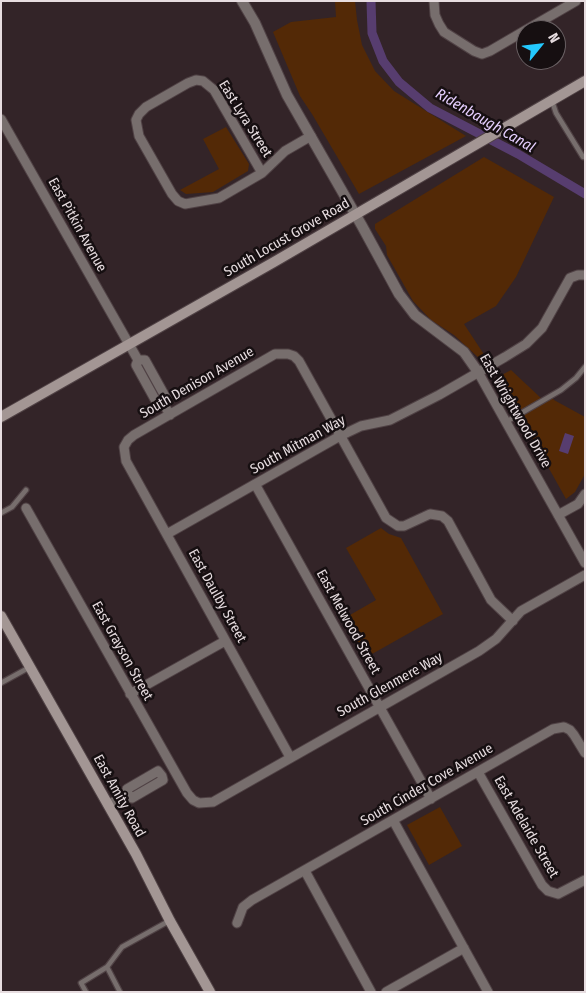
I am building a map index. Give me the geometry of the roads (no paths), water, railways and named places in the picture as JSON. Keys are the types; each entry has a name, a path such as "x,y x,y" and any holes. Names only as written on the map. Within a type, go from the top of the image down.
{"main road":[{"name":"South Locust Grove Road","path":"1,417 585,81"},
{"name":"East Amity Road","path":"1,616 108,805 210,992"}],"street":[{"name":"East Wrightwood Drive","path":"242,1 287,95 406,305 431,328 464,352 478,372 585,563"},
{"path":"434,1 435,14 444,32 474,51 482,54 516,35"},
{"path":"543,20 576,1"},
{"name":"East Lyra Street","path":"203,81 214,90 262,173 219,198 185,204 178,202 139,136 136,120 146,106 188,82 203,81"},
{"name":"East Pitkin Avenue","path":"1,119 129,345 138,360 145,360 166,398 163,403 170,415"},
{"path":"262,173 285,151 311,136"},
{"name":"South Mitman Way","path":"166,534 340,436 360,426 390,420 439,395 526,344 542,328 570,278 581,275"},
{"name":"South Denison Avenue","path":"124,447 134,435 274,354 288,354 299,361 340,436"},
{"path":"340,436 386,518 398,526 404,526 430,514 442,516 448,521 491,600 512,621"},
{"name":"East Daulby Street","path":"124,447 126,461 290,757"},
{"name":"East Melwood Street","path":"255,484 431,799"},
{"path":"558,515 578,504 585,494"},
{"name":"East Grayson Street","path":"26,508 187,793 193,800 200,803"},
{"name":"South Glenmere Way","path":"200,803 213,802 479,651 496,639 521,611 585,575"},
{"path":"130,694 225,640"},
{"name":"South Cinder Cove Avenue","path":"237,923 244,907 252,900 553,729 564,727 574,735 585,753"},
{"path":"108,805 128,794 132,798 163,780 162,776 173,769"},
{"name":"East Adelaide Street","path":"478,772 542,885 552,893 563,892 585,880"},
{"path":"393,820 488,992"},
{"path":"305,871 371,992"},
{"path":"386,992 464,948"}],"lane":[{"path":"552,100 556,113 583,157 585,156"},
{"path":"506,422 562,390 585,367"},
{"path":"1,513 12,507 26,490"},
{"path":"1,683 30,668"},
{"path":"86,992 81,983 107,968 122,947 170,921"},
{"path":"107,968 120,992"}],"waterway":[{"name":"Ridenbaugh Canal","path":"371,1 372,33 383,61 399,82 430,108 518,154 585,194"}]}
